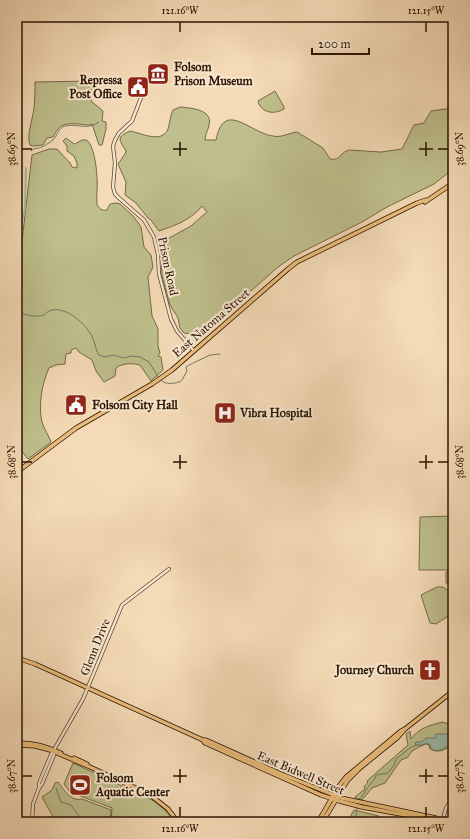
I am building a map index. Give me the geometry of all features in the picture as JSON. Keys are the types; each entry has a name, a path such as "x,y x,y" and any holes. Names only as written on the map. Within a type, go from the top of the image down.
{"main road":[{"name":"East Natoma Street","path":"17,472 90,420 168,373 297,262 423,200 426,200 453,183"},
{"name":"East Bidwell Street","path":"17,658 88,688 203,740 205,743 237,756 241,756 298,783 314,788 335,798"},
{"path":"318,822 347,781 356,772 453,691"},
{"path":"321,822 346,777 397,734 406,729"},
{"path":"390,744 397,734"},
{"path":"17,744 54,750 154,797 168,809 178,822"},
{"name":"East Bidwell Street","path":"221,749 279,777 282,776 335,798 386,809"},
{"path":"356,772 361,763"},
{"path":"386,809 443,822"},
{"path":"386,809 436,818 443,822"}],"street":[{"name":"Prison Road","path":"147,82 132,121 119,133 114,142 114,191 119,198 140,216 152,232 157,249 159,274 171,319 177,331 194,351"},
{"name":"Glenn Drive","path":"32,822 33,804 43,774 54,750 81,703 123,604 169,569"},
{"name":"Glenn Drive","path":"38,788 42,784 54,750"},
{"path":"42,784 43,774"},
{"path":"443,822 446,808 453,797"}],"green space":[{"path":"92,81 91,101 103,111 102,121 106,122 102,145 99,145 92,124 69,124 61,126 53,137 47,138 43,145 30,145 29,137 34,108 35,82"},
{"path":"275,91 284,109 276,112 268,112 262,108 258,101"},
{"path":"180,107 200,110 208,116 209,125 205,140 216,140 220,128 225,122 231,120 239,122 264,134 273,136 282,136 297,132 323,148 330,159 336,159 349,150 381,152 402,149 414,125 424,123 431,111 453,108 453,169 434,184 294,256 278,267 216,322 190,334 184,333 180,328 178,318 170,305 162,276 160,243 191,226 207,212 202,206 188,218 159,231 136,203 125,195 126,182 118,164 126,151 120,141 122,135 130,131 156,137 161,136 168,129 173,110"},
{"path":"66,138 74,144 86,140 91,146 96,170 97,204 99,207 102,210 107,210 110,204 120,204 133,216 141,227 144,247 151,255 153,267 148,277 152,316 158,329 158,346 160,353 158,356 161,357 163,370 151,381 140,365 124,364 116,368 115,376 104,382 96,371 92,360 79,352 76,348 71,350 71,353 66,354 65,364 56,365 49,368 44,381 40,409 43,425 51,442 28,459 17,445 17,261 22,241 32,155 49,149 57,149 72,167 77,168 77,163 74,156 67,151 67,146 63,141"},
{"path":"453,516 453,583 446,583 446,572 451,572 451,570 419,570 420,517"},
{"path":"437,587 443,587 453,594 453,613 436,624 430,623 421,595"},
{"path":"443,722 453,726 453,745 439,751 430,749 429,745 426,744 419,747 412,751 408,757 401,760 385,783 372,788 362,800 355,798 365,789 364,787 368,782 367,781 408,745 406,734 410,731 411,739 421,730"},
{"path":"73,763 154,801 165,810 175,822 111,822 112,808 70,792 64,784"},
{"path":"58,782 74,799 82,799 111,810 110,822 56,822 42,797 52,790 55,783"},
{"path":"354,810 379,816 380,822 361,822 360,820 358,822 350,822 352,820 351,815"}],"shaded area":[{"path":"17,53 21,107 17,122"},
{"path":"436,734 453,734 453,744 437,751 431,749 430,745 427,743 415,745 416,742 421,742 427,738 436,738"}],"waterway":[{"path":"31,151 42,147 53,140 62,127 70,125 90,126 99,122"},
{"path":"17,256 25,208 26,168"},
{"path":"17,311 33,316 44,315 48,311 52,310 68,313 79,320 87,329 92,336 99,355 105,357 113,355 124,358 132,356 140,357 149,362 159,378"},
{"path":"182,380 187,371 186,367 210,355 220,354"},
{"path":"161,380 165,383 171,384 181,381"},
{"path":"359,801 376,775 388,773 394,765 396,759 411,747 417,745"},
{"path":"56,788 61,802 71,805 79,816 79,822"},
{"path":"352,822 356,815 357,808"}],"place":[{"name":"Folsom Prison Museum","path":"158,74"},
{"name":"Repressa Post Office","path":"138,87"},
{"name":"Folsom City Hall","path":"76,405"},
{"name":"Vibra Hospital","path":"225,413"},
{"name":"Journey Church","path":"430,670"},
{"name":"Folsom Aquatic Center","path":"80,785"}]}
